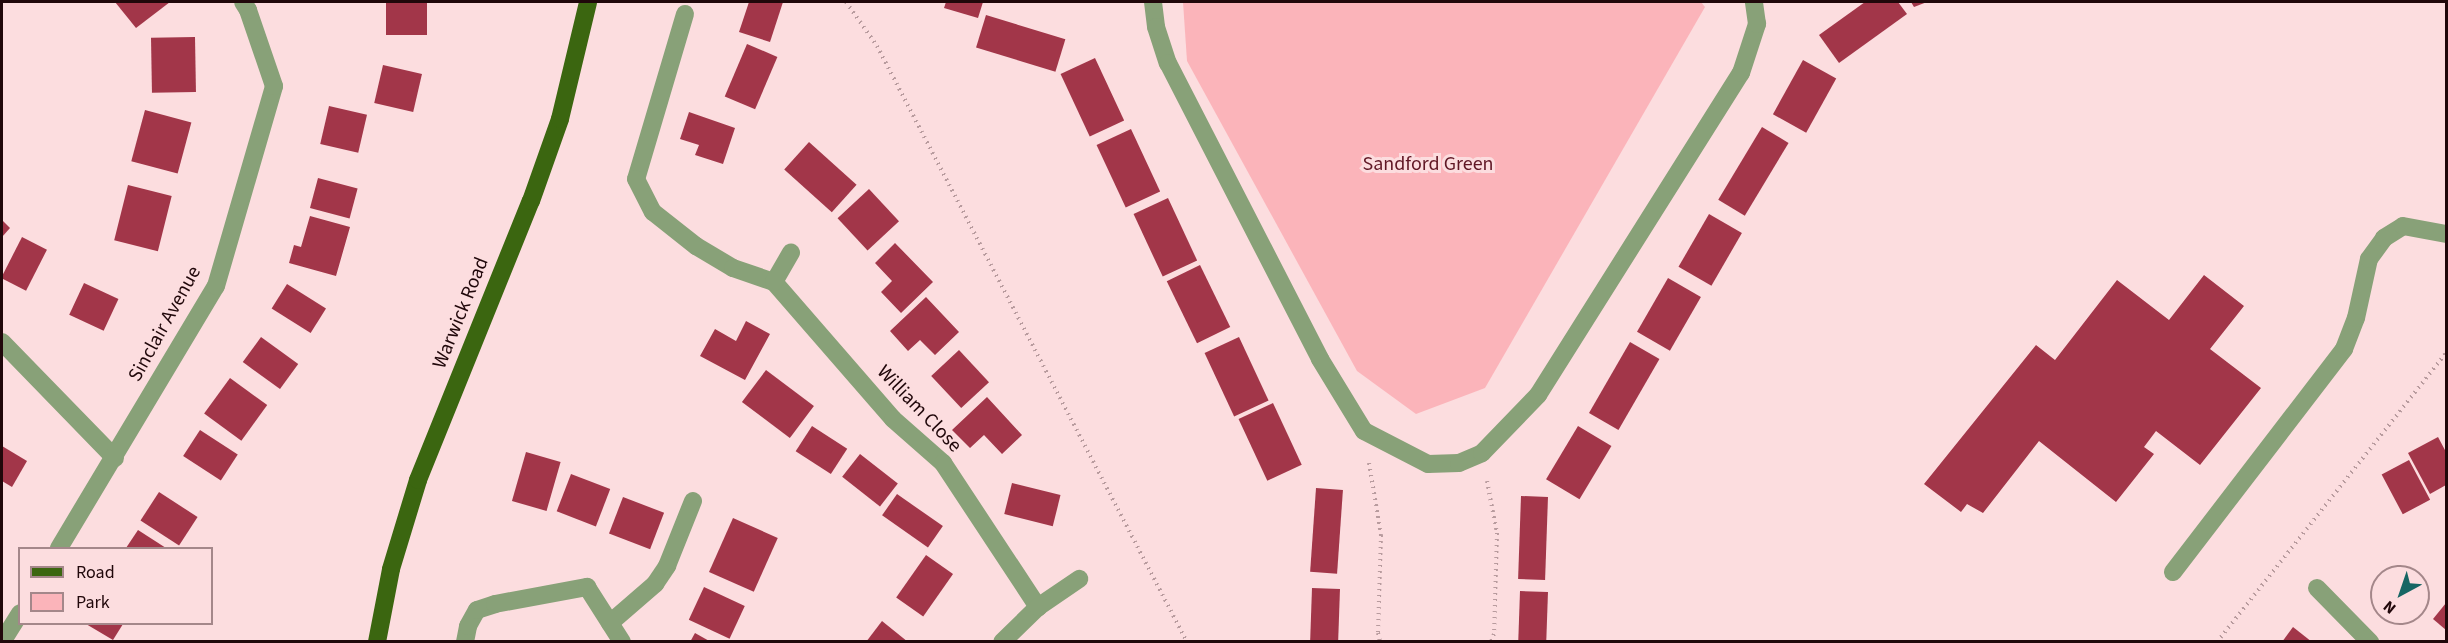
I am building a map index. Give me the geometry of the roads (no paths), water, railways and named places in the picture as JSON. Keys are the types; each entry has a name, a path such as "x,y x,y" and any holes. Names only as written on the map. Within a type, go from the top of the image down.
{"main road":[{"name":"Warwick Road","path":"377,642 391,569 418,480 531,201 560,119 588,2"}],"street":[{"name":"Sinclair Avenue","path":"60,547 216,286 273,86 248,10 243,2"},
{"path":"1153,2 1156,27 1168,63 1320,359 1364,431 1428,465 1459,463 1482,453 1538,395 1741,73 1757,24 1754,2"},
{"path":"685,14 636,179 653,212 696,246 733,268 774,282 791,252"},
{"path":"2173,572 2344,349 2356,318 2369,259 2384,238 2403,225 2446,234"},
{"name":"William Close","path":"774,282 893,419 943,463 1038,607"},
{"path":"2,342 115,458"},
{"path":"610,623 656,584 667,566 693,501"},
{"path":"1002,642 1038,607 1078,579"},
{"path":"465,642 468,626 477,610 495,603 587,587 622,642"},
{"path":"2317,588 2370,642"},
{"path":"2,642 18,616"}],"park label":[{"name":"Sandford Green","path":"1428,164"}]}
